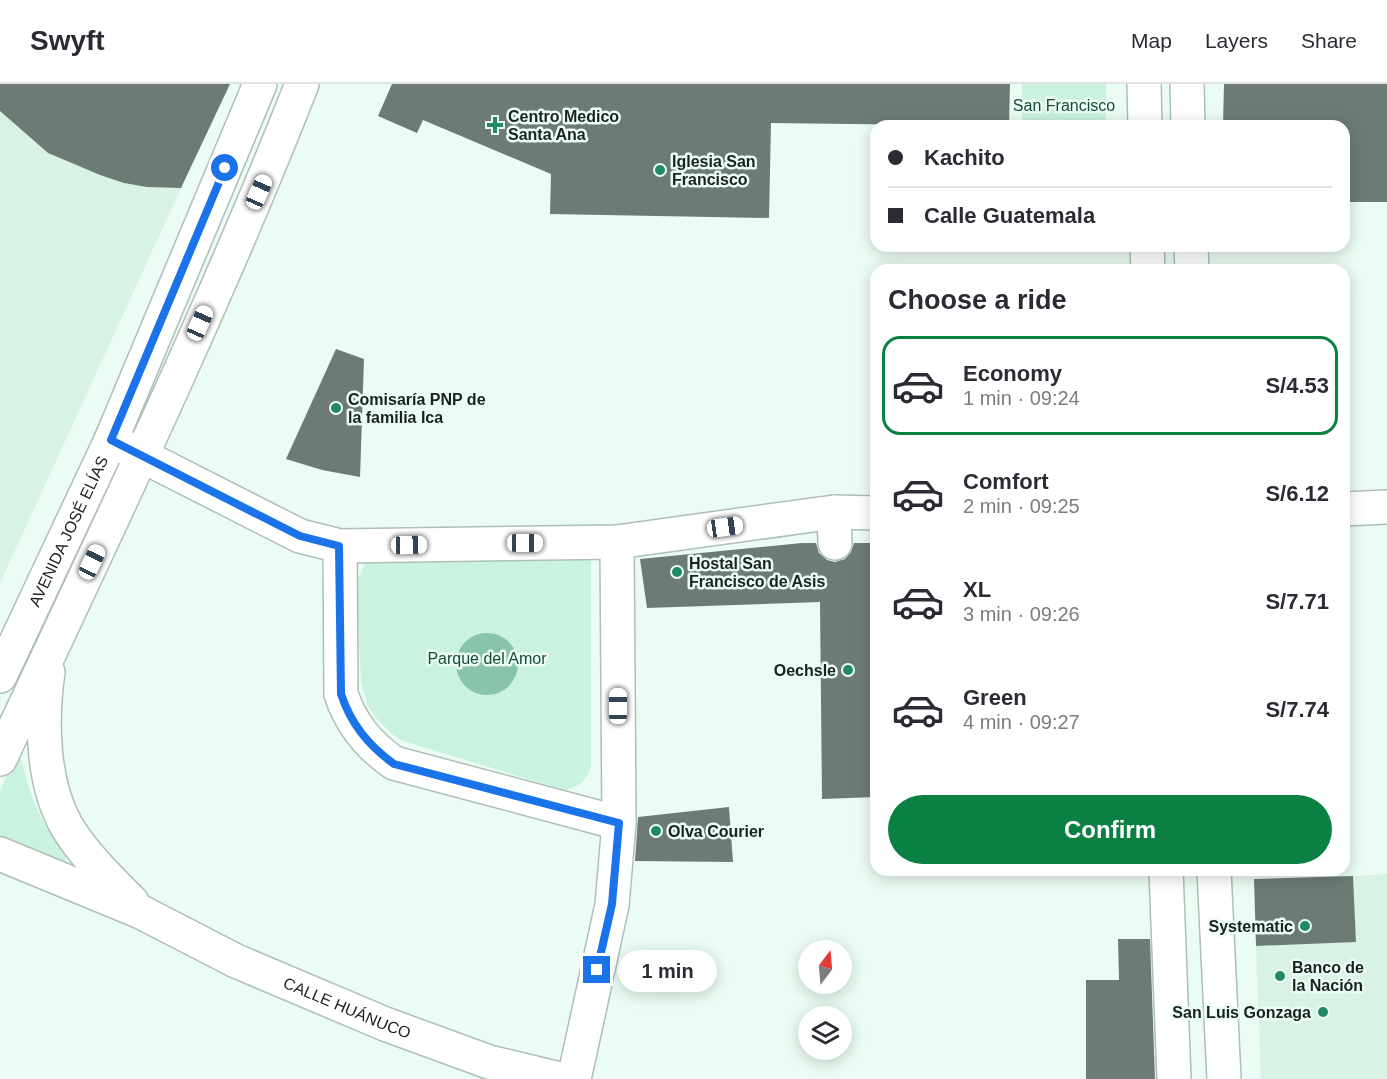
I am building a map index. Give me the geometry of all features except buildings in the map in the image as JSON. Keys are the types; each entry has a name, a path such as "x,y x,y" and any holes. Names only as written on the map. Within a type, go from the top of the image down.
{"street":[{"name":"AVENIDA JOSÉ ELÍAS","path":"0,676 111,440 260,84"},
{"name":"AVENIDA JOSÉ ELÍAS","path":"0,759 142,454 268,170 302,84"},
{"path":"1144,84 1145,120"},
{"path":"1187,84 1188,120"},
{"path":"111,440 300,536 339,546 617,542 834,528 870,515"},
{"path":"1350,509 1387,507"},
{"path":"574,1079 612,904 619,823 617,542"},
{"path":"339,546 341,694 347,713 359,732 375,750 394,764 619,823"},
{"path":"52,648 47,682 45,759 55,799 66,824 98,868 141,912"},
{"path":"0,854 141,912"},
{"path":"1166,876 1174,1079"},
{"path":"1214,876 1224,1079"},
{"name":"CALLE HUÁNUCO","path":"141,912 236,962 385,1024 489,1062 560,1079"}],"shaded area":[{"path":"0,111 48,153 73,164 124,183 147,187 181,188 0,583"},
{"path":"481,633 493,633 509,642 516,652 518,664 516,676 509,686 493,695 481,695 470,690 461,681 456,670 456,658 461,647 470,638"},
{"name":"San Luis Gonzaga","path":"1387,874 1387,1079 1261,1079 1256,946 1356,942 1353,876"}],"green space":[{"name":"San Francisco","path":"1022,84 1106,84 1106,120 1022,120"},
{"name":"Parque del Amor","path":"586,555 591,561 591,766 582,782 564,790 403,741 392,734 376,718 368,706 361,681 356,582 365,564 373,556"},
{"path":"21,758 36,806 66,857 66,861 60,861 0,836 0,790 15,759"}],"place":[{"name":"Centro Medico Santa Ana","path":"495,125"},
{"name":"Iglesia San Francisco","path":"660,170"},
{"name":"Comisaría PNP de la familia Ica","path":"336,408"},
{"name":"Hostal San Francisco de Asis","path":"677,572"},
{"name":"Oechsle","path":"848,670"},
{"name":"Olva Courier","path":"656,831"},
{"name":"Systematic","path":"1305,926"},
{"name":"Banco de la Nación","path":"1280,976"},
{"name":"San Luis Gonzaga","path":"1323,1012"}],"route":[{"path":"225,168 111,440 300,536 339,546 341,694 347,713 359,732 375,750 394,764 619,823 612,904 597,970"}]}
